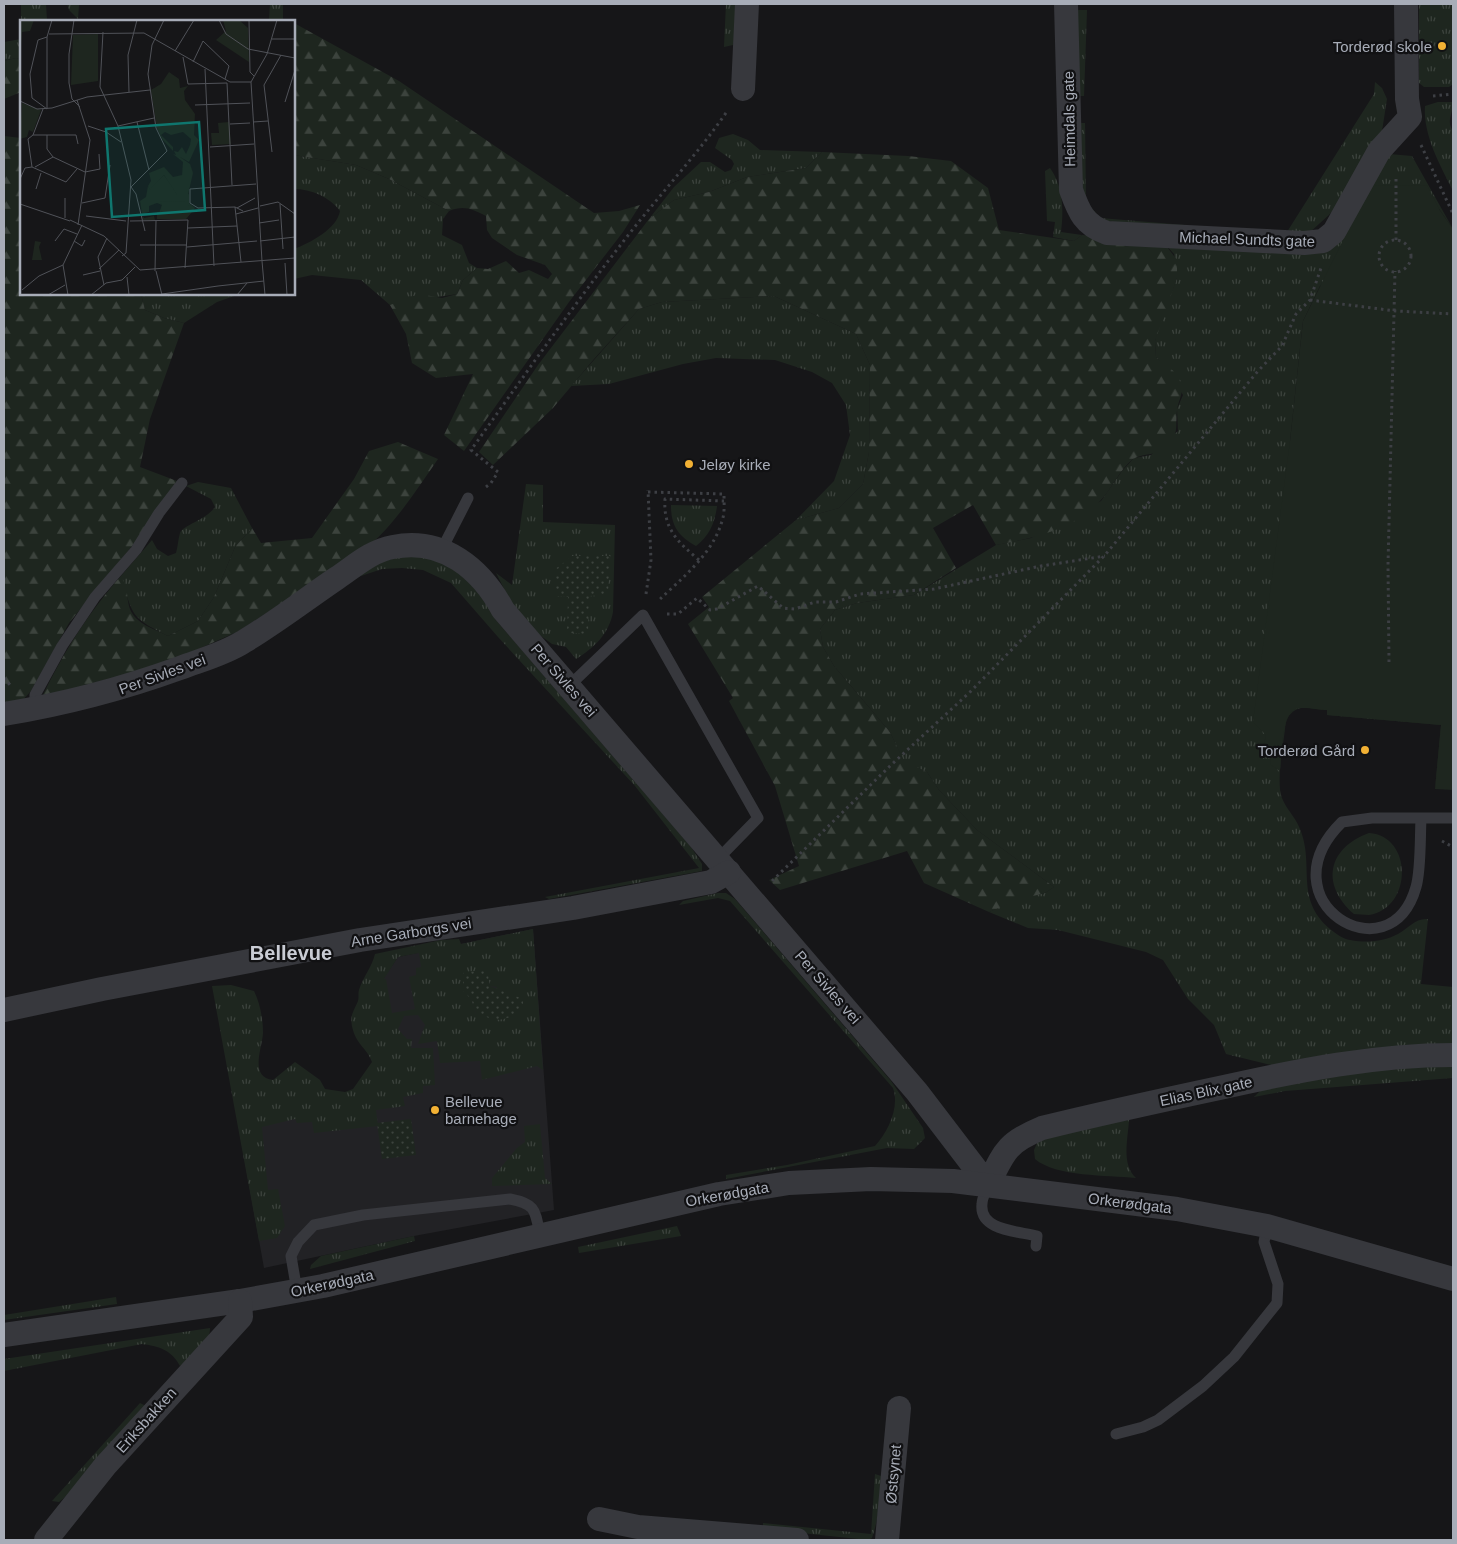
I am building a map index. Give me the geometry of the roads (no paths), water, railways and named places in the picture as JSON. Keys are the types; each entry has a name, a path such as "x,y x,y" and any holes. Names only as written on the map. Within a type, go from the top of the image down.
{"street":[{"path":"743,89 748,4"},
{"name":"Heimdals gate","path":"1066,4 1071,190 1078,210 1092,228"},
{"name":"Michael Sundts gate","path":"1092,228 1108,233 1177,237 1304,244 1323,241 1334,232 1379,151 1410,117 1406,60 1406,4"},
{"name":"Per Sivles vei","path":"4,714 82,700 129,687 242,643 375,552 407,546 441,551 471,566 493,591 503,610 917,1092 988,1185"},
{"name":"Arne Garborgs vei","path":"4,1010 102,989 360,940 573,908 711,882 723,866"},
{"name":"Elias Blix gate","path":"988,1185 1005,1150 1024,1135 1042,1128 1219,1088 1350,1062 1420,1055 1453,1055"},
{"name":"Orkerødgata","path":"4,1335 297,1291 719,1194 789,1183 871,1179 938,1180 1177,1209 1267,1226 1453,1279"},
{"name":"Eriksbakken","path":"46,1540 105,1466 241,1317 240,1301"},
{"name":"Østsynet","path":"887,1540 899,1408"},
{"path":"599,1519 638,1527 797,1540"}],"lane":[{"path":"35,709 35,694 72,631 95,597 136,550 159,512 182,483"},
{"path":"441,551 468,498"},
{"path":"569,686 644,615 758,818 723,866"},
{"path":"1421,819 1417,887 1405,911 1390,924 1376,928 1354,927 1335,917 1326,907 1318,892 1319,860 1322,845 1342,822 1357,819 1453,818"},
{"path":"988,1185 982,1204 983,1217 993,1226 1037,1236 1036,1246"},
{"path":"297,1291 291,1256 298,1242 314,1225 363,1215 510,1199 527,1202 535,1210 540,1235"},
{"path":"1116,1434 1143,1427 1158,1420 1203,1386 1234,1357 1277,1303 1278,1284 1264,1242 1267,1226"}],"place":[{"name":"Torderød skole","path":"1442,46"},
{"name":"Jeløy kirke","path":"689,464"},
{"name":"Torderød Gård","path":"1365,750"},
{"name":"Bellevue barnehage","path":"435,1110"}],"district":[{"name":"Bellevue","path":"291,953"}]}
